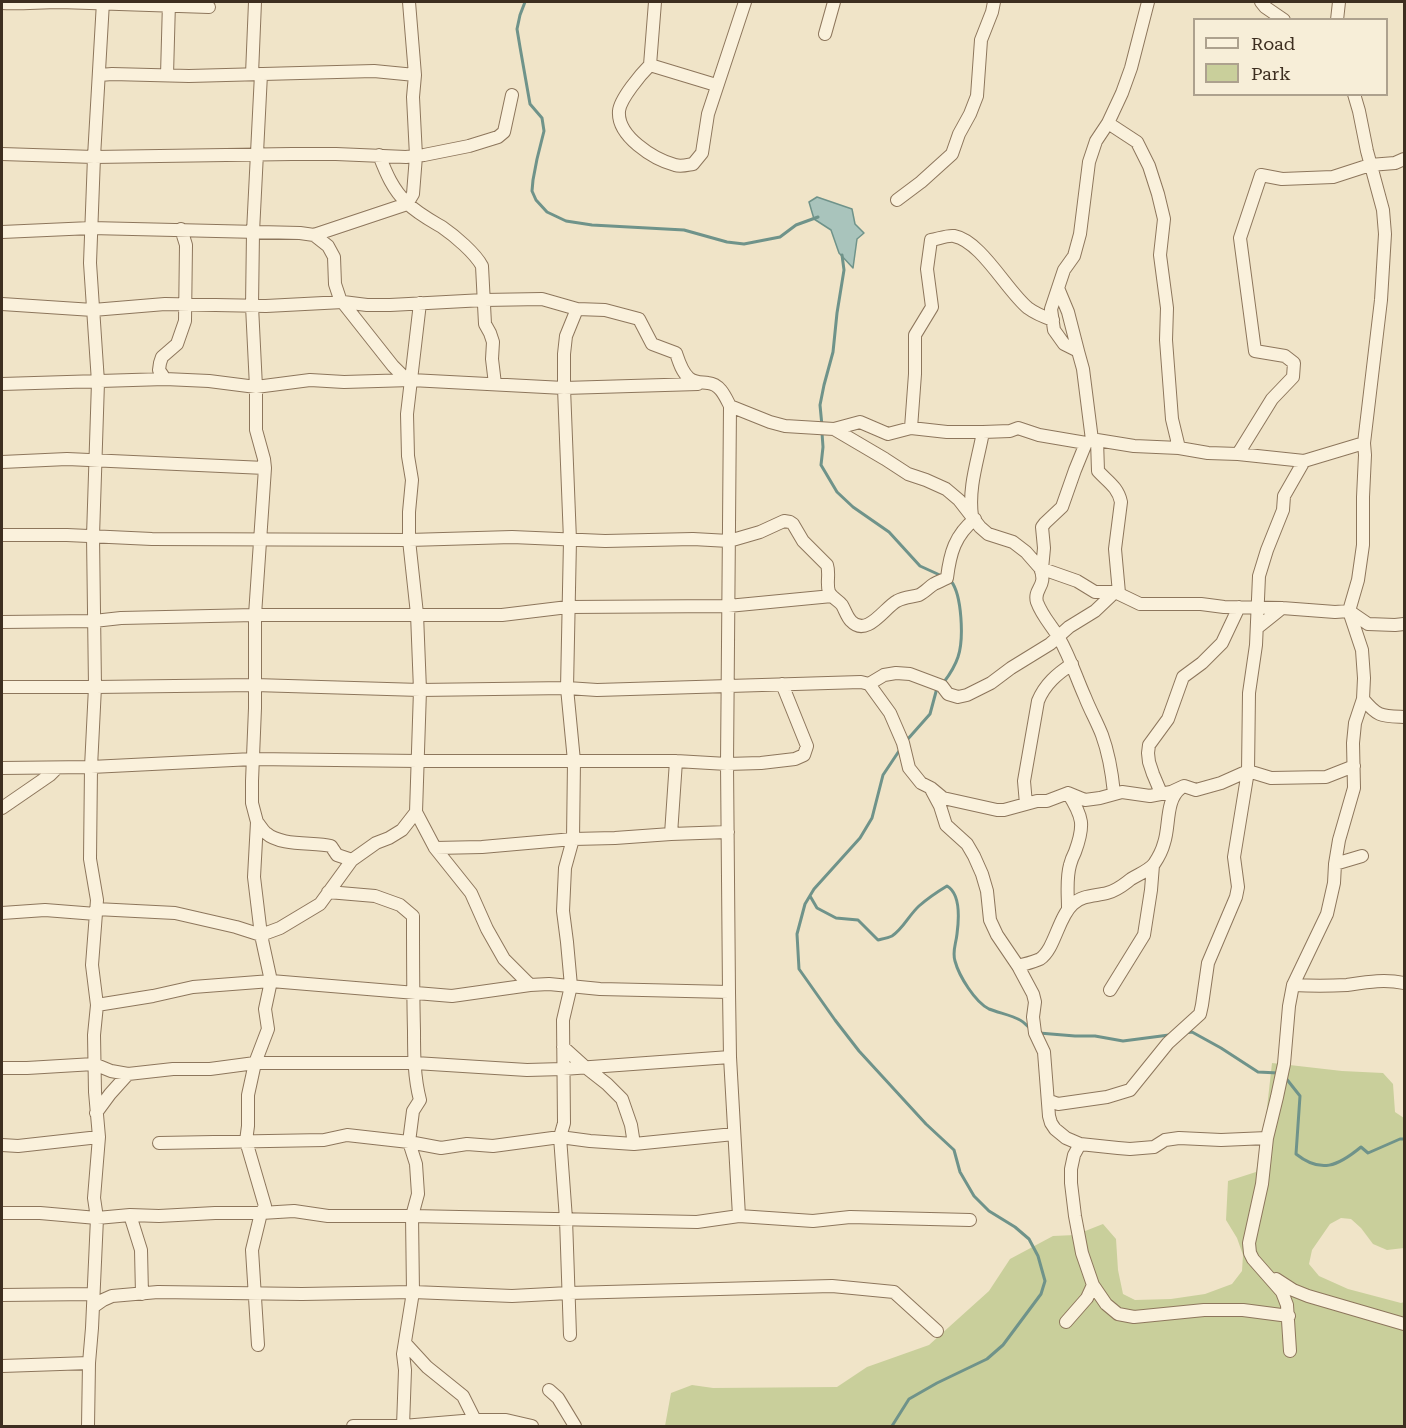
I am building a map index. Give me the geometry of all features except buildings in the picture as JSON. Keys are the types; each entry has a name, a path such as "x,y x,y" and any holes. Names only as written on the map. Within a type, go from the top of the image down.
{"street":[{"path":"2,3 103,2 209,7"},
{"path":"88,1426 88,1363 97,1218 94,1198 99,1137 93,1035 97,1005 92,965 97,900 90,859 94,687 93,536 98,382 90,263 93,157 103,2"},
{"path":"255,2 257,155 252,306 256,430 265,468 255,615 252,803 257,822 254,877 261,935 271,981 264,1009 268,1029 255,1064 248,1095 246,1141 265,1206 261,1213 252,1250 258,1344"},
{"path":"314,235 407,204 413,194 416,156 413,97 416,75 409,2"},
{"path":"655,2 650,65 635,80 618,109 622,128 646,153 677,166 693,164 702,153 708,114 716,85 745,2"},
{"path":"825,34 834,2"},
{"path":"897,200 952,154 958,134 977,96 981,40 994,2"},
{"path":"1078,351 1064,344 1054,330 1051,309 1064,270 1074,256 1080,234 1089,162 1096,141 1108,123 1122,93 1148,2"},
{"path":"1261,2 1281,18"},
{"path":"1337,18 1339,2"},
{"path":"166,75 169,4"},
{"path":"650,65 716,85"},
{"path":"219,75 374,71 416,75"},
{"path":"100,75 257,74"},
{"path":"2,154 93,157 336,154 416,156 469,146 498,137 504,132 512,94"},
{"path":"1290,1351 1287,1305 1282,1292 1250,1253 1250,1243 1262,1184 1267,1138 1284,1064 1293,985 1327,914 1334,883 1339,840 1354,788 1355,723 1363,699 1362,650 1349,611 1358,580 1362,545 1364,443 1385,246 1383,210 1355,96"},
{"path":"1108,123 1137,142 1149,166 1164,219 1160,255 1167,308 1166,340 1172,419 1179,448"},
{"path":"379,155 392,185 407,204 445,230 480,261 485,324 493,342 492,359 495,384"},
{"path":"1238,454 1272,399 1293,377 1294,363 1285,356 1255,351 1240,238 1261,175 1282,178 1333,177 1370,165 1395,163 1404,159"},
{"path":"2,232 91,228 300,232 314,235 328,246 334,257 335,285 340,299 393,366 411,380"},
{"path":"165,379 159,370 162,357 177,344 185,321 186,245 181,229"},
{"path":"911,428 915,336 932,307 927,269 931,240 953,235 968,242 996,270 1026,306 1038,315 1053,320"},
{"path":"1058,288 1068,312 1083,369 1098,471 1114,486 1121,502 1115,549 1117,592"},
{"path":"2,304 93,310 185,304 252,306 343,302 367,305 542,299 577,309 605,310 639,319 652,344 676,353 688,377 696,382 712,383 723,392 730,406 727,685 729,992 730,1057 739,1216"},
{"path":"420,303 407,414 408,456 412,480 409,540 417,614 420,690 416,812 435,848 471,893 504,959 530,985"},
{"path":"570,1335 566,1219 560,1137 564,1123 563,1020 571,986 562,911 565,868 573,839 574,761 567,688 570,540 564,354 566,336 577,309"},
{"path":"2,384 165,379 256,387 303,380 344,382 411,380 564,388 712,383"},
{"path":"730,406 785,426 834,429 860,422 888,434 911,428 947,432 983,432 1010,431 1018,428 1039,435 1134,446 1179,448 1208,453 1304,461 1364,443"},
{"path":"834,429 908,474 946,489 959,500 988,534 1013,542 1020,546 1041,568 1077,581 1095,592 1117,592 1140,604 1201,604 1349,611 1368,624 1404,624"},
{"path":"2,535 152,539 409,540 512,537 570,540 729,541 760,532 784,521 793,524 803,541 827,565 828,586 832,596 841,604 852,622 863,626 881,616 896,601 920,594 947,578 950,556 961,532 973,517 972,484 983,432"},
{"path":"1092,441 1077,464 1062,507 1042,527 1044,548 1041,568 1043,578 1036,595 1043,614 1058,636 1072,664 1101,733 1112,772 1114,793"},
{"path":"2,462 67,459 265,468"},
{"path":"1048,1099 1058,1104 1107,1097 1130,1090 1168,1043 1200,1014 1208,963 1239,887 1234,858 1248,771 1249,693 1257,628 1259,576 1281,515 1284,496 1304,461"},
{"path":"869,684 884,675 896,673 910,674 942,686 948,694 958,697 978,691 1045,647 1117,592"},
{"path":"2,622 255,615 502,615 568,607 728,606 832,596"},
{"path":"1161,793 1149,762 1149,745 1168,719 1183,677 1202,663 1222,643 1239,607"},
{"path":"1257,628 1282,608"},
{"path":"1026,804 1024,781 1038,701 1050,681 1072,664"},
{"path":"2,687 255,685 420,690 567,688 597,690 861,682 869,684 891,713 903,743 909,768 921,783 943,798 997,810 1047,801 1068,793 1084,800 1129,792 1150,796 1171,792 1184,786 1196,790 1221,783 1248,771 1271,778 1326,777 1354,765"},
{"path":"2,768 91,767 253,759 761,763 795,759 804,755 807,746 782,684"},
{"path":"1363,699 1375,714 1404,717"},
{"path":"671,834 676,761"},
{"path":"2,808 57,768"},
{"path":"1018,966 1039,959 1046,953 1068,909 1075,901 1119,889 1153,865 1165,842 1173,796 1184,786"},
{"path":"931,788 946,825 967,844 974,856 987,891 990,920 1034,994 1035,1033 1044,1052 1049,1116 1055,1129 1066,1138 1080,1144 1130,1149 1154,1147 1171,1138 1241,1140 1267,1138"},
{"path":"1068,793 1079,810 1082,823 1081,834 1068,872 1068,909"},
{"path":"2,913 45,910 175,913 261,935 280,928 320,904 352,860 376,843 402,830 416,812"},
{"path":"257,822 267,834 282,840 331,846 337,855 352,860"},
{"path":"435,848 728,832"},
{"path":"1335,864 1362,856"},
{"path":"1110,990 1144,935 1152,890 1153,865"},
{"path":"328,892 375,897 400,905 413,916 412,992 416,1085 420,1100 413,1111 409,1142 416,1164 418,1194 412,1216 413,1292 403,1354 404,1425"},
{"path":"97,1005 193,987 271,981 452,996 549,984 600,989 729,992"},
{"path":"1293,985 1345,985 1373,981 1404,983"},
{"path":"563,1047 607,1084 622,1100 631,1125 634,1144"},
{"path":"2,1068 94,1064 111,1071 128,1074 255,1064 415,1063 506,1069 563,1069 730,1057"},
{"path":"96,1113 128,1074"},
{"path":"159,1143 324,1140 347,1135 441,1148 467,1144 493,1146 560,1137 634,1144 734,1134"},
{"path":"2,1145 18,1146 99,1137"},
{"path":"1080,1144 1072,1162 1071,1183 1080,1245 1093,1285 1113,1311 1134,1317 1204,1310 1243,1310 1289,1316"},
{"path":"2,1213 40,1213 97,1218 130,1215 294,1211 328,1216 697,1222 739,1216 813,1221 850,1217 970,1220"},
{"path":"130,1215 141,1250 142,1294"},
{"path":"1268,1274 1293,1290 1308,1296 1404,1324"},
{"path":"1066,1322 1087,1298 1093,1285"},
{"path":"93,1307 112,1296 158,1292 256,1294 413,1292 512,1296 739,1287 832,1286 894,1292 937,1331"},
{"path":"2,1295 93,1294"},
{"path":"405,1343 427,1367 463,1396 475,1420"},
{"path":"2,1366 88,1363"},
{"path":"549,1390 558,1398 575,1426"},
{"path":"353,1426 506,1420 532,1426"}],"green space":[{"path":"1272,1063 1383,1073 1393,1084 1395,1112 1404,1118 1404,1248 1387,1250 1373,1244 1351,1219 1341,1218 1330,1224 1312,1250 1309,1264 1319,1276 1348,1289 1404,1302 1404,1426 665,1426 671,1393 692,1385 713,1388 837,1387 867,1367 929,1345 989,1291 1010,1259 1053,1236 1075,1235 1103,1224 1116,1239 1118,1270 1123,1294 1135,1300 1171,1299 1205,1294 1232,1284 1242,1271 1243,1255 1237,1238 1226,1220 1228,1181 1256,1172 1266,1117"}],"water":[{"path":"817,197 852,209 855,224 864,233 857,239 853,268 839,253 831,230 814,219 809,202"}],"waterway":[{"path":"525,2 517,29 530,104 542,118 544,131 532,191 536,200 547,212 566,221 592,225 684,230 727,242 744,244 780,237 796,225 818,217"},
{"path":"822,426 820,405 833,352 844,270 842,255"},
{"path":"822,433 821,465 837,492 853,507 889,532 920,566 942,576"},
{"path":"944,682 957,660 961,640 960,606 951,581"},
{"path":"907,740 930,714 937,688"},
{"path":"892,1426 909,1399 987,1359 1003,1345 1041,1294 1045,1281 1038,1256 1029,1239 1015,1227 989,1211 974,1196 960,1172 954,1150 926,1124 859,1051 799,969 797,934 805,904 814,889 860,838 872,818 883,775 901,748"},
{"path":"810,896 817,908 836,918 858,920 878,940 896,933 919,906 947,886 952,890 957,901 958,921 954,957 964,981 984,1006 1016,1018 1031,1029"},
{"path":"1185,1033 1192,1032 1258,1072 1278,1073"},
{"path":"1039,1033 1095,1036 1123,1041 1169,1035"},
{"path":"1285,1077 1300,1096 1296,1154 1305,1160 1321,1166 1329,1165 1345,1159 1361,1147 1368,1153 1404,1139"}]}
